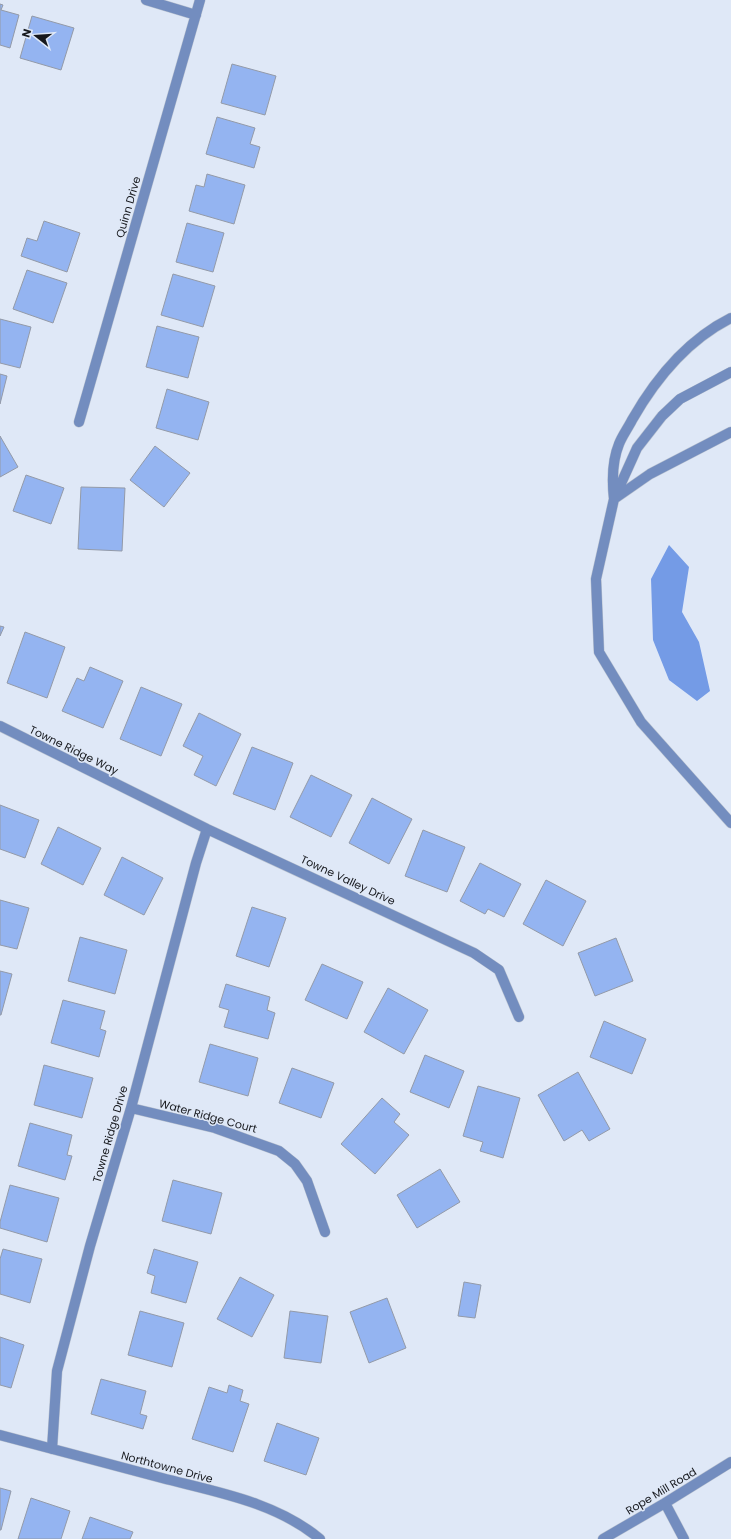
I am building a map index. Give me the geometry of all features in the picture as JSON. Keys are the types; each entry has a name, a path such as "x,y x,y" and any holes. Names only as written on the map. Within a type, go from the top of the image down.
{"street":[{"path":"146,0 196,15"},
{"name":"Quinn Drive","path":"79,422 200,0"},
{"path":"614,499 612,479 618,445 644,400 667,367 702,336 731,318"},
{"path":"731,372 680,399 662,416 637,448 614,499 596,579 599,652 641,722 731,823"},
{"path":"614,499 650,474 731,432"},
{"name":"Towne Ridge Way","path":"0,726 138,795"},
{"name":"Towne Valley Drive","path":"138,795 207,829 474,953 498,970 519,1017"},
{"name":"Towne Ridge Drive","path":"52,1449 58,1371 90,1246 130,1108 196,863 207,829"},
{"name":"Water Ridge Court","path":"130,1108 215,1128 279,1151 295,1164 308,1181 325,1232"},
{"name":"Northtowne Drive","path":"0,1435 246,1500 288,1518 308,1529 320,1539"},
{"name":"Rope Mill Road","path":"603,1539 731,1462"},
{"path":"665,1503 684,1539"}],"water":[{"path":"669,545 689,567 682,612 699,642 710,691 697,701 669,680 653,640 651,579"}],"building":[{"path":"0,4 3,5 1,10 19,15 10,48 0,45"},
{"path":"32,16 74,28 61,70 20,58"},
{"path":"232,64 276,76 265,115 221,103"},
{"path":"217,117 255,128 250,144 260,147 254,168 206,154"},
{"path":"207,174 245,185 234,224 189,211 196,185 204,187"},
{"path":"44,221 80,233 67,272 21,256 27,238 37,241"},
{"path":"187,223 224,233 213,272 176,262"},
{"path":"27,270 67,283 53,323 13,309"},
{"path":"173,274 215,286 203,327 161,315"},
{"path":"0,319 31,327 20,368 0,363"},
{"path":"157,326 199,337 188,378 146,367"},
{"path":"0,374 7,376 0,404"},
{"path":"167,389 209,402 198,440 156,428"},
{"path":"0,436 18,467 0,477"},
{"path":"155,446 190,473 164,507 130,480"},
{"path":"26,475 64,488 51,524 13,511"},
{"path":"81,487 125,488 122,551 78,549"},
{"path":"0,626 4,627 0,636"},
{"path":"25,632 65,647 47,698 7,683"},
{"path":"90,667 123,681 103,728 62,711 77,678 84,681"},
{"path":"141,687 182,704 161,756 120,739"},
{"path":"199,713 241,734 216,786 194,775 203,756 183,746"},
{"path":"252,747 293,763 275,810 233,794"},
{"path":"311,775 352,795 331,837 290,817"},
{"path":"372,798 412,819 389,864 349,843"},
{"path":"0,805 39,820 25,858 0,849"},
{"path":"58,827 101,848 83,885 41,864"},
{"path":"423,830 465,847 447,892 405,876"},
{"path":"122,857 163,878 144,915 104,895"},
{"path":"480,863 521,884 504,917 488,909 485,914 460,901"},
{"path":"546,880 586,901 563,946 523,924"},
{"path":"0,900 29,908 17,949 0,945"},
{"path":"252,907 286,918 269,967 236,956"},
{"path":"80,937 127,950 115,994 68,981"},
{"path":"616,938 633,981 595,996 578,953"},
{"path":"322,964 363,982 347,1019 305,1000"},
{"path":"0,971 12,974 1,1015 0,1015"},
{"path":"226,984 270,997 267,1010 275,1013 268,1039 224,1027 229,1010 219,1007"},
{"path":"388,988 428,1010 404,1054 364,1032"},
{"path":"63,1000 105,1011 100,1029 106,1031 99,1057 51,1043"},
{"path":"604,1021 646,1039 632,1074 590,1057"},
{"path":"210,1044 258,1058 248,1096 199,1082"},
{"path":"425,1055 464,1071 449,1108 410,1092"},
{"path":"44,1065 93,1078 82,1118 34,1105"},
{"path":"292,1068 334,1083 321,1118 279,1103"},
{"path":"578,1072 610,1129 589,1141 582,1130 564,1141 538,1095"},
{"path":"478,1086 520,1098 503,1158 480,1151 483,1142 463,1136"},
{"path":"382,1098 400,1114 394,1122 409,1135 375,1174 341,1144"},
{"path":"30,1123 72,1135 67,1155 72,1156 65,1180 18,1166"},
{"path":"440,1169 460,1202 417,1228 397,1195"},
{"path":"173,1180 222,1193 211,1234 162,1221"},
{"path":"10,1185 59,1198 47,1242 0,1228 0,1222"},
{"path":"3,1249 42,1259 30,1303 0,1294 0,1259"},
{"path":"154,1249 198,1262 186,1303 151,1293 155,1276 147,1273"},
{"path":"240,1277 274,1295 252,1337 217,1319"},
{"path":"464,1282 481,1285 475,1318 458,1316"},
{"path":"387,1298 406,1348 369,1363 350,1312"},
{"path":"140,1311 184,1323 172,1367 128,1355"},
{"path":"290,1311 328,1316 321,1363 284,1358"},
{"path":"0,1337 24,1345 11,1388 0,1385"},
{"path":"101,1379 146,1391 140,1414 147,1416 143,1429 91,1414"},
{"path":"229,1385 243,1390 240,1401 249,1404 233,1452 192,1439 209,1387 227,1393"},
{"path":"277,1423 319,1438 306,1475 264,1461"},
{"path":"0,1488 11,1491 1,1530 0,1530"},
{"path":"31,1498 70,1511 61,1539 18,1539"},
{"path":"90,1517 133,1532 130,1539 82,1539"}]}
